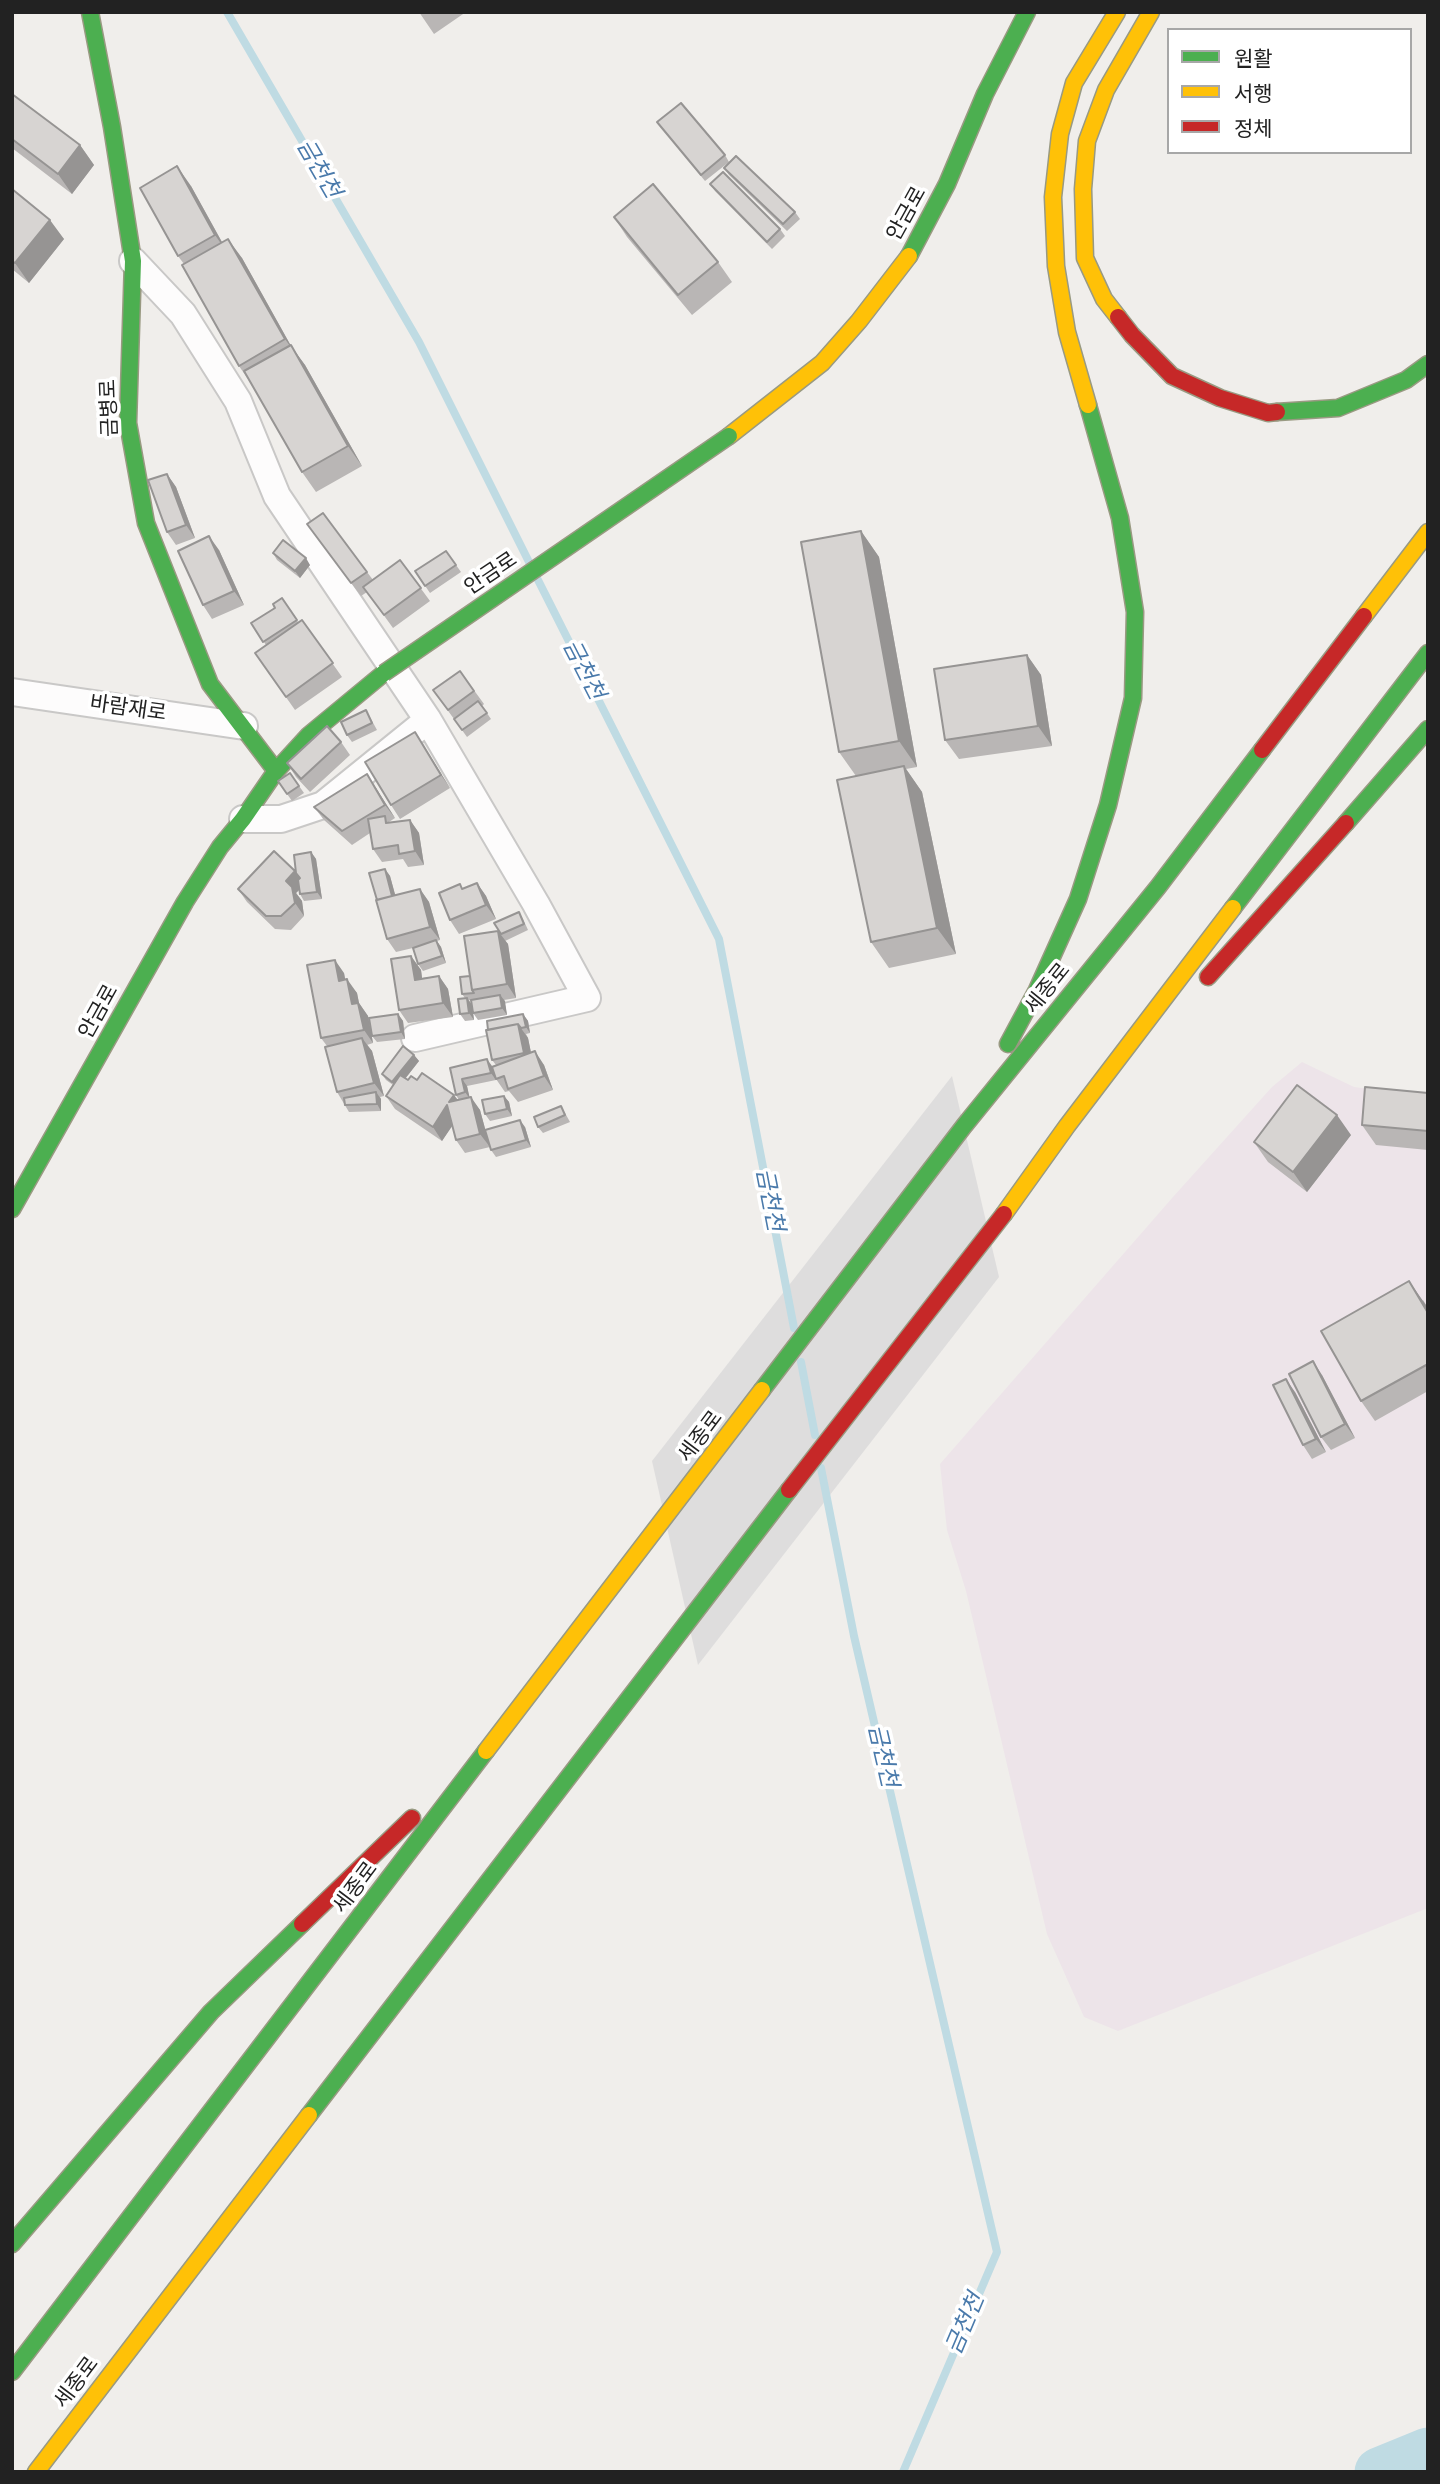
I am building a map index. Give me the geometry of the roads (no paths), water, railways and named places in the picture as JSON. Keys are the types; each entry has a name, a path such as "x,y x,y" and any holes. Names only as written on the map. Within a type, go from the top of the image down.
{"main road":[{"name":"금병로","path":"90,12 113,127 133,261 128,423 146,523 210,684 276,771"},
{"name":"안금로","path":"12,1209 184,902 220,847 276,771 309,735 384,673 729,436 822,363 859,321 908,257 947,184 985,94 1027,12"},
{"path":"964,1126 1037,990 1078,899 1108,805 1133,698 1135,612 1120,518 1067,332 1056,266 1054,197 1060,134 1074,83 1117,12"},
{"path":"1151,12 1106,90 1087,141 1083,189 1085,258 1104,299 1132,335 1172,376 1220,398 1268,413 1338,408 1406,380 1428,364"},
{"name":"세종로","path":"12,2372 964,1126 1158,887 1428,532"},
{"name":"세종로","path":"36,2472 688,1619 989,1234 1067,1126 1428,653"},
{"path":"1199,987 1428,729"},
{"path":"1067,1126 1171,1017"},
{"path":"12,2244 211,2012 502,1731"}],"street":[{"path":"133,261 183,314 238,401 278,496 428,720 536,904 587,998 415,1038"},
{"name":"바람재로","path":"12,692 244,726"},
{"path":"243,819 281,819 323,805 428,720"}],"waterway":[{"name":"금천천","path":"227,12 419,342 529,562"},
{"name":"금천천","path":"538,580 719,939 794,1328"},
{"name":"금천천","path":"801,1362 815,1435"},
{"name":"금천천","path":"821,1468 854,1636 997,2252 903,2472"},
{"path":"1379,2472 1428,2452"}]}
